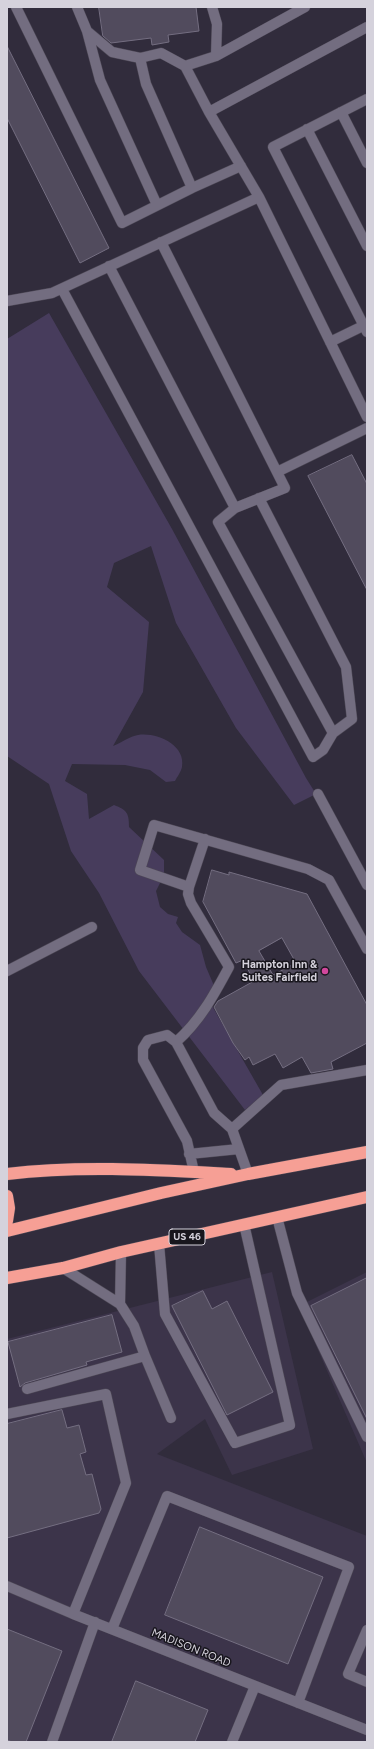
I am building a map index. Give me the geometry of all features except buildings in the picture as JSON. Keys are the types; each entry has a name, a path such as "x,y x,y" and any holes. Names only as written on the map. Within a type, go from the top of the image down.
{"highway":[{"path":"7,1231 161,1193 248,1174 367,1152"},
{"path":"7,1174 40,1170 122,1170 248,1174"},
{"path":"7,1196 9,1208 7,1221"},
{"name":"US 46","path":"7,1278 63,1268 121,1252 367,1197"}],"street":[{"path":"16,7 122,223 240,166"},
{"path":"77,7 88,32 100,80 157,206"},
{"path":"212,7 217,24 216,56"},
{"path":"185,66 216,56 306,7"},
{"path":"209,112 367,27"},
{"path":"88,32 112,52 140,58 161,53 185,66 209,112 259,197 367,417"},
{"path":"140,58 146,84 192,188"},
{"path":"330,342 366,327 273,146 367,98"},
{"path":"341,112 367,163"},
{"path":"308,129 367,246"},
{"path":"7,301 52,293 62,289 259,197"},
{"path":"161,242 285,488 235,508 218,522 333,733"},
{"path":"110,266 235,508"},
{"path":"62,289 313,758 323,750 333,733 352,720 346,667 259,498"},
{"path":"7,309 18,299"},
{"path":"277,472 367,428"},
{"path":"318,794 367,885"},
{"path":"189,887 140,870 154,825 308,869 329,880 367,949"},
{"path":"176,1042 190,1030 208,1005 229,967 191,903 188,894 205,840"},
{"path":"7,971 92,927"},
{"path":"194,1172 187,1141 143,1060 143,1048 148,1040 167,1035 176,1042 214,1113 232,1129 248,1174"},
{"path":"232,1129 281,1085 367,1070"},
{"path":"189,1154 239,1149"},
{"path":"277,1217 297,1293 367,1436"},
{"path":"159,1244 166,1314 234,1443 290,1425 244,1224"},
{"path":"120,1304 121,1252"},
{"path":"63,1268 120,1304 134,1326 145,1356 172,1418"},
{"path":"27,1389 145,1356"},
{"path":"7,1414 106,1394 126,1483 73,1614"},
{"path":"112,1629 167,1496 349,1567 298,1703"},
{"name":"MADISON ROAD","path":"7,1586 73,1614 367,1730"},
{"path":"52,1742 96,1622"},
{"path":"367,1630 348,1674 367,1682"},
{"path":"232,1742 255,1686"}],"shaded area":[{"path":"49,313 172,529 316,794 294,805 236,728 176,623 151,546 114,563 107,587 149,622 143,692 113,746 138,735 161,738 175,746 182,759 182,767 175,781 166,782 150,770 125,765 72,764 65,781 87,794 89,819 114,805 124,810 128,815 129,827 164,860 164,875 156,891 160,907 168,914 178,917 176,923 182,932 200,945 206,967 218,995 211,1004 263,1095 245,1110 139,971 99,893 71,851 49,784 7,756 7,339"},
{"path":"272,1272 313,1449 232,1475 205,1419 157,1454 367,1536 367,1742 7,1742 7,1339"},
{"path":"367,1272 367,1463 299,1306"}],"place":[{"name":"Hampton Inn & Suites Fairfield","path":"325,971"}]}
